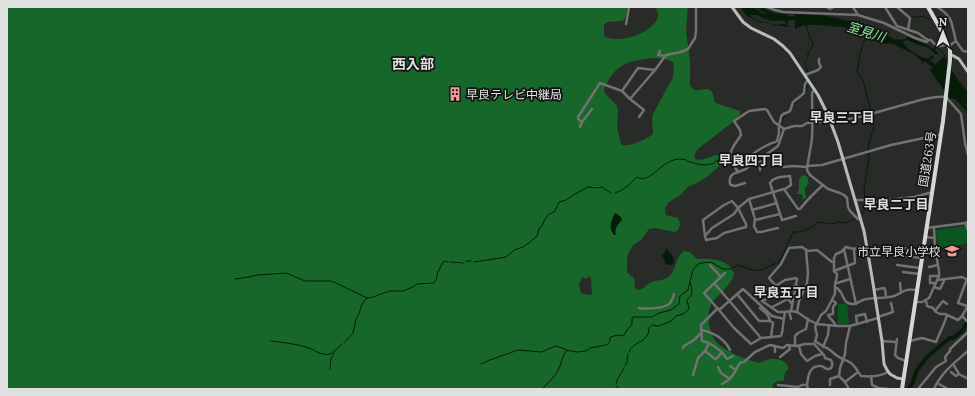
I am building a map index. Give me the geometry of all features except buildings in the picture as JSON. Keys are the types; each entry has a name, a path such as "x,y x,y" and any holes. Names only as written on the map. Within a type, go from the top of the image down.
{"highway":[{"name":"国道263号","path":"902,389 932,194 950,60 948,45 944,34 928,7"}],"main road":[{"path":"732,7 743,22 784,46 808,74 808,80 824,106 831,122 860,219 874,290 884,362 888,372 895,377 903,379"},
{"path":"950,54 959,59 968,72"}],"street":[{"path":"626,24 628,7"},
{"path":"660,51 658,55 666,56 688,49 695,38 696,7"},
{"path":"767,7 783,12 858,15 884,22 915,38 927,42 928,40"},
{"path":"826,7 830,9 834,7"},
{"path":"853,7 858,15"},
{"path":"885,7 897,26 918,33 928,40 931,40 937,46 940,47 951,45 956,41"},
{"path":"897,7 911,19 908,30"},
{"path":"938,7 946,12 950,18 956,41 963,51 968,52"},
{"path":"630,99 666,56"},
{"path":"808,74 818,70 821,67 819,60"},
{"path":"622,91 638,68 655,70"},
{"path":"733,160 751,156 767,145 777,141 780,133 779,125 782,115 790,111 793,102 804,93 806,82 808,80"},
{"path":"582,122 578,119 578,117 600,83 622,91 644,110 639,117"},
{"path":"814,90 812,92 813,123 812,140 807,166 808,172 828,189 844,195 847,198 850,212 860,219"},
{"path":"784,129 794,126 802,126 808,123 850,119 915,101 946,96 961,114 968,155"},
{"path":"580,127 592,109"},
{"path":"738,172 734,166 730,154 741,135 740,130 734,121 749,111 765,109 774,122 784,129"},
{"path":"733,160 760,162 764,160 764,156 778,146 784,129"},
{"path":"783,167 822,165 891,145 940,135"},
{"path":"745,183 731,186 729,179 730,176 746,169 751,164 756,162"},
{"path":"760,162 760,170"},
{"path":"705,236 712,228 734,214 738,208 749,199 773,192 783,189 785,189 791,186 790,176 776,178 770,183 773,192 777,203 782,220 796,216"},
{"path":"785,189 798,209 800,209 823,185"},
{"path":"855,200 872,202 914,197 928,193 932,194"},
{"path":"749,199 755,216 754,226 757,232 778,228"},
{"path":"732,201 738,208 746,227 724,233 717,238 706,240 705,236 703,222 705,219 732,201"},
{"path":"752,210 777,203"},
{"path":"755,220 780,214"},
{"path":"927,228 966,222 968,230"},
{"path":"915,302 922,302 929,298 939,276 934,227"},
{"path":"925,237 934,238"},
{"path":"808,389 807,385 809,374 814,368 820,366 828,369 832,366 832,361 825,358 815,342 817,334 815,327 822,315 826,312 835,294 837,274 834,271 834,258 836,254 841,252 846,247 854,249 866,245"},
{"path":"792,304 769,278 781,264 789,248 802,246 808,251 817,250 834,262"},
{"path":"910,256 910,249 895,247 896,255 922,258"},
{"path":"844,249 856,304"},
{"path":"834,271 855,263 854,249"},
{"path":"797,312 807,283 808,272 806,250"},
{"path":"923,252 936,253"},
{"path":"710,265 721,277"},
{"path":"897,265 920,268"},
{"path":"903,266 902,272 919,274"},
{"path":"929,266 938,266"},
{"path":"725,273 704,293 734,328 751,344 761,338 781,336 784,326 785,312"},
{"path":"926,300 927,306 933,308 934,311 958,320 968,306 958,303 967,280 962,277 943,279 930,283 930,276 939,276"},
{"path":"756,294 785,280 796,278 796,285 790,311 791,319"},
{"path":"835,283 850,278"},
{"path":"934,287 940,289 944,280 943,279"},
{"path":"714,283 761,338"},
{"path":"900,283 901,292"},
{"path":"796,285 804,290"},
{"path":"796,285 762,301 778,312 797,312 817,324 836,326 850,326 867,322 893,312 891,302"},
{"path":"835,287 841,290 847,303 856,304 863,300 894,296 907,289 917,290"},
{"path":"874,290 884,288 886,297"},
{"path":"733,356 727,359 722,352 713,345 702,341 701,325 743,289 772,316 784,319"},
{"path":"639,308 653,309 668,305 670,304 674,294"},
{"path":"737,294 759,320 770,321"},
{"path":"772,307 788,299"},
{"path":"832,300 836,303 833,307 833,314 828,315 836,326"},
{"path":"934,311 943,301 948,304"},
{"path":"760,308 768,315 770,321 773,323 771,337"},
{"path":"857,324 856,316 865,314 867,322"},
{"path":"909,341 922,338 936,342 947,315"},
{"path":"962,316 967,321"},
{"path":"808,319 807,329 795,336 797,346 807,361 822,354"},
{"path":"823,347 828,335 829,325"},
{"path":"850,326 845,354 839,371 839,376 850,389"},
{"path":"683,348 694,340 701,331"},
{"path":"701,331 708,332 724,341 730,350"},
{"path":"918,389 936,367 946,361 945,357 950,349 968,332"},
{"path":"882,341 897,340 895,355 906,361"},
{"path":"722,384 735,373 740,363 744,362 755,352 770,345 783,348 789,345 797,346 815,342 843,360 852,363 861,376 871,376 888,372"},
{"path":"692,375 698,358 705,351 709,343"},
{"path":"780,357 790,349 789,345"},
{"path":"775,346 775,352"},
{"path":"705,351 715,359 722,352"},
{"path":"934,389 944,373 968,352"},
{"path":"953,364 959,374 968,379"},
{"path":"730,366 736,370"},
{"path":"718,367 721,373 730,378"},
{"path":"845,382 858,372"},
{"path":"951,372 956,376 959,374"},
{"path":"830,385 830,379 839,376"},
{"path":"871,376 872,385 879,388 888,389"},
{"path":"937,383 948,389"},
{"path":"778,385 798,387 807,385"}],"green space":[{"path":"7,7 627,7 626,17 624,20 607,22 604,25 604,36 618,39 635,36 650,28 658,16 655,7 688,7 686,30 690,61 690,85 695,90 709,89 712,92 716,103 740,111 740,114 734,121 698,149 694,158 698,160 723,154 725,161 708,176 689,186 666,206 666,215 678,218 679,220 680,225 678,230 675,232 655,228 649,229 641,240 633,245 628,254 627,272 634,278 635,288 639,290 652,282 666,279 670,276 677,261 684,251 690,252 697,259 719,260 728,265 734,274 728,286 712,303 708,316 711,333 714,339 723,347 748,360 760,363 775,359 785,363 788,366 788,370 785,372 784,381 778,381 773,384 772,389 7,389","holes":["655,58 673,62 674,67 673,77 653,114 653,133 649,137 637,143 623,145 621,144 617,128 617,106 604,92 605,87 617,69 623,65 634,61","589,276 591,279 592,295 581,293 579,285 583,277 586,279"]},
{"path":"803,175 807,176 809,183 805,188 806,198 802,200 803,196 795,193 797,193 799,189 799,179"},
{"path":"965,226 968,234 968,243 940,249 939,245 937,245 936,230"},
{"path":"838,304 847,304 849,324 838,324"}],"water":[{"path":"740,7 747,7 762,15 767,15 756,7 775,13 788,14 788,27 771,24 777,25 785,23 785,25 787,25 786,22 780,17 770,18 749,15 764,22 762,23 747,16"},
{"path":"795,14 822,15 854,22 868,29 866,31 876,37 886,35 893,39 900,40 906,39 907,36 929,46 939,53 937,55 927,47 907,40 902,42 913,52 924,58 927,59 933,55 934,58 923,63 905,49 892,44 880,43 848,28 813,25 795,29"},
{"path":"943,57 946,58 961,84 968,92 968,105 965,104 968,108 968,113 957,101 952,98 950,99 930,70"},
{"path":"615,213 621,217 622,220 616,229 616,235 614,235 611,230 611,222"},
{"path":"666,248 674,260 673,264 670,265 665,264 662,256"}],"waterway":[{"name":"室見川","path":"749,7 771,19 798,19"},
{"path":"910,17 924,16 932,21"},
{"path":"806,25 813,43 808,53 808,58 804,63 808,72"},
{"name":"室見川","path":"863,29 889,38"},
{"path":"866,36 860,53 857,72 863,81 871,111"},
{"path":"924,36 928,38"},
{"path":"936,46 945,57"},
{"name":"室見川","path":"925,60 937,69"},
{"path":"802,97 806,93 807,83"},
{"path":"793,105 798,100"},
{"path":"781,125 783,118 789,113"},
{"path":"865,198 864,190 869,157 868,150 874,127 872,116"},
{"path":"780,128 780,138"},
{"path":"770,146 778,143"},
{"path":"687,161 705,165 712,164 718,160 738,161 748,159 767,147"},
{"path":"615,193 624,188 637,177 642,179 648,177 671,161 678,159 686,160"},
{"path":"474,262 506,257 514,250 523,247 537,236 544,221 548,215 555,211 559,202 566,200 588,187 602,187 611,193"},
{"path":"861,214 865,208 865,201"},
{"path":"652,317 659,313 671,310 679,304 680,296 688,290 693,270 698,264 711,262 723,269 730,269 738,265 753,270 760,270 778,263 793,232 799,232 811,228 820,222 831,224 839,222 844,223 855,219"},
{"path":"466,261 471,261"},
{"path":"235,279 257,275 286,273 305,281 330,281 368,298 390,291 403,291 417,284 434,283 443,262 448,262"},
{"path":"450,262 463,263"},
{"path":"652,325 659,326 671,321 676,316 683,314 689,309 687,300 692,294 690,282"},
{"path":"344,343 353,333 356,319 362,304 367,298"},
{"path":"566,350 576,352 586,351 590,348 606,345 610,342 610,337 624,335 632,324 633,317 651,317"},
{"name":"室見川","path":"908,389 912,384 917,370 927,357 950,338 953,338 962,331 968,321"},
{"path":"629,352 634,345 646,337 651,326"},
{"path":"271,341 298,345 314,350"},
{"path":"315,351 330,354 342,344"},
{"path":"481,364 518,350 542,352 555,346 565,349"},
{"path":"542,389 556,374 567,350"},
{"path":"330,369 331,359 334,353"},
{"path":"625,366 628,354"},
{"path":"616,384 624,368"}],"place":[{"name":"早良テレビ中継局","path":"455,94"},
{"name":"市立早良小学校","path":"952,251"}],"district":[{"name":"西入部","path":"413,64"},
{"name":"早良三丁目","path":"842,117"},
{"name":"早良四丁目","path":"751,160"},
{"name":"早良二丁目","path":"896,204"},
{"name":"早良五丁目","path":"786,292"}]}
